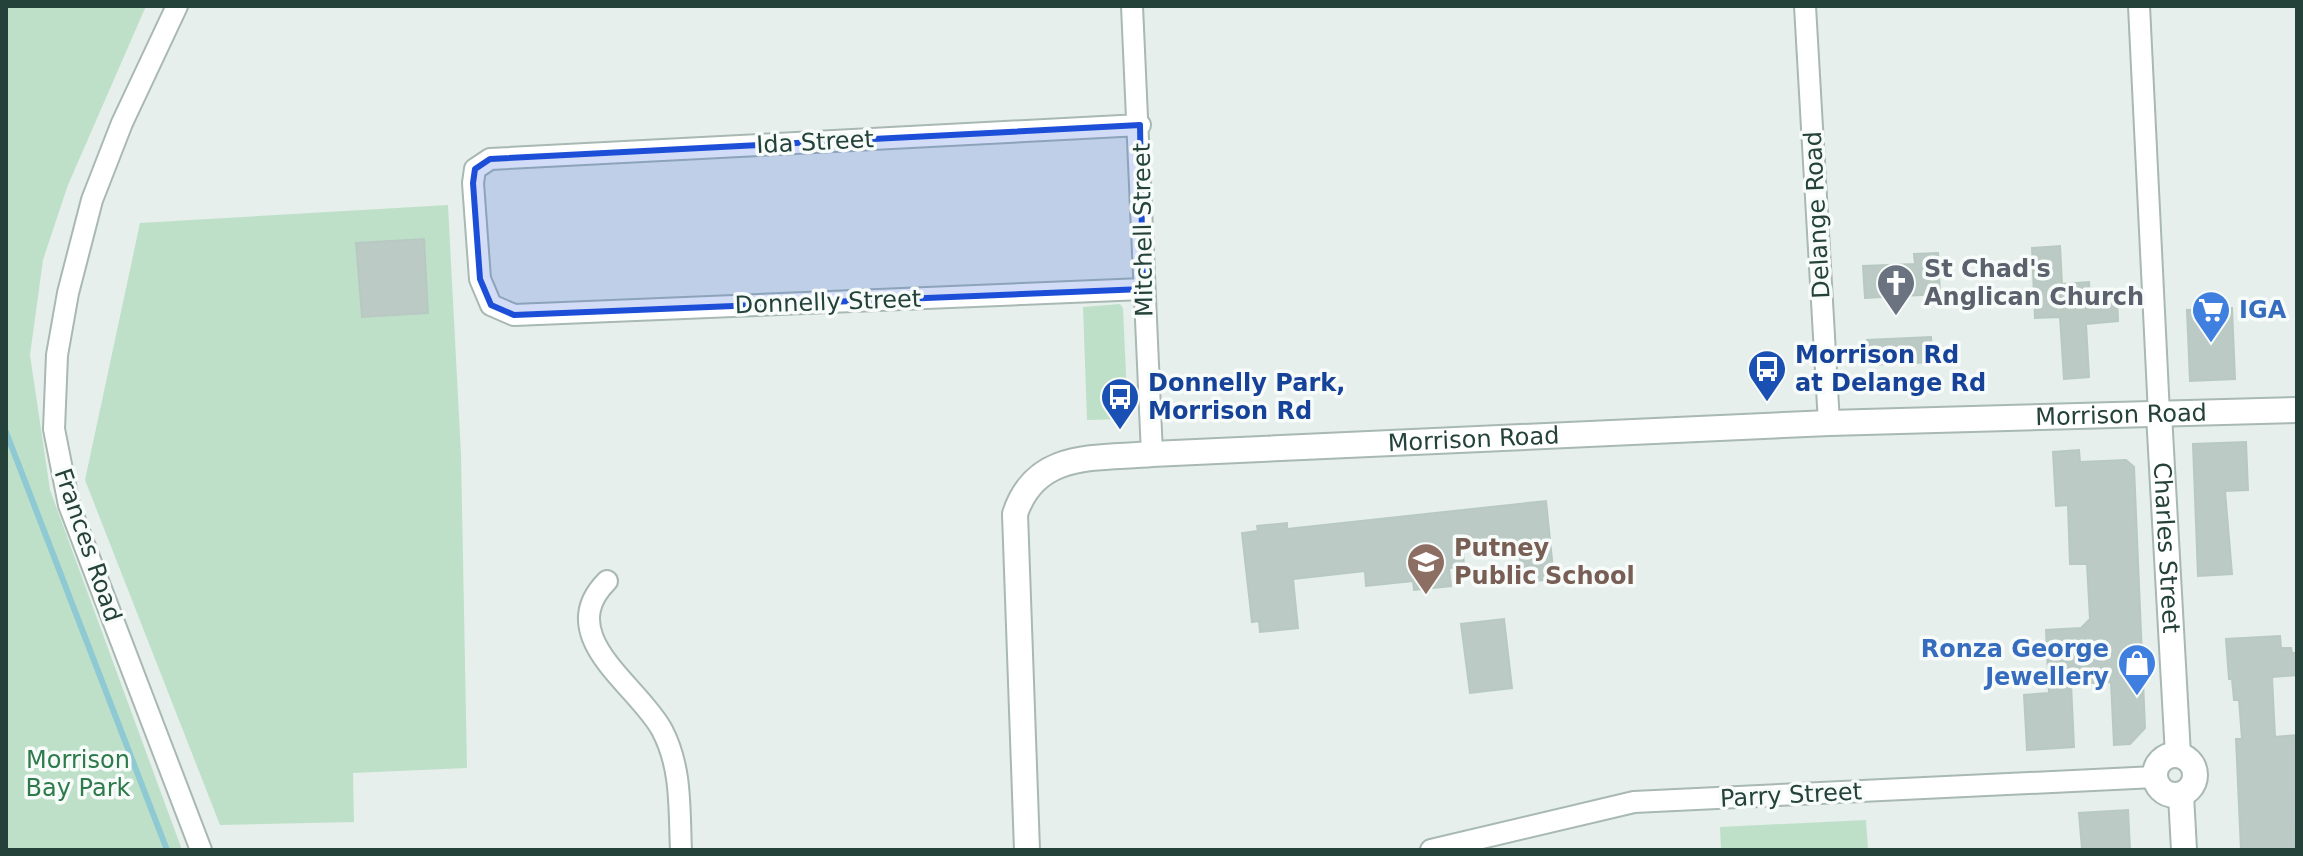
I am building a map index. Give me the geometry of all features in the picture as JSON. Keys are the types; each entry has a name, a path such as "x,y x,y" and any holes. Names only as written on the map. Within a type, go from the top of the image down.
{"street":[{"name":"Frances Road","path":"177,6 122,123 92,200 68,293 57,355 54,429 69,505 201,850"},
{"name":"Mitchell Street","path":"1132,6 1140,125 1143,289 1152,454"},
{"name":"Delange Road","path":"1805,6 1829,423"},
{"name":"Charles Street","path":"2139,6 2178,755"},
{"name":"Ida Street","path":"514,315 491,305 480,279 473,183 475,169 490,159 1140,125"},
{"name":"Donnelly Street","path":"514,315 1143,289"},
{"name":"Morrison Road","path":"1027,850 1015,514 1028,484 1044,471 1066,461 1152,454 1829,423 2297,410"},
{"path":"607,581 592,595 588,622 608,665 661,727 678,771 681,850"},
{"path":"2178,755 2190,761 2196,774 2192,787 2181,795 2163,792 2155,777 2159,763 2178,755"},
{"name":"Parry Street","path":"1431,850 1634,802 2155,777"},
{"path":"2181,795 2184,850"}],"highlighted area":[{"path":"1140,125 1143,289 514,315 491,305 480,279 473,183 475,169 490,159"}],"green space":[{"name":"Morrison Bay Park","path":"6,6 146,6 68,185 43,260 30,355 50,490 182,850 6,850"},
{"path":"448,205 461,454 467,768 353,773 354,822 220,825 85,480 140,223"},
{"path":"1120,304 1123,308 1128,419 1087,420 1083,307"},
{"path":"1866,820 1868,850 1721,850 1720,827"}],"building":[{"path":"424,239 428,313 362,317 356,243"},
{"path":"2060,246 2062,284 2089,282 2090,299 2117,297 2118,321 2086,324 2089,377 2064,379 2060,317 2035,318 2032,248"},
{"path":"1938,253 1940,294 1865,298 1863,266 1915,264 1914,254"},
{"name":"IGA","path":"2232,308 2235,379 2190,381 2187,310"},
{"path":"1931,337 1933,362 1868,365 1867,340"},
{"path":"2246,442 2248,490 2225,491 2232,574 2198,576 2193,444"},
{"path":"2079,450 2080,462 2126,460 2134,467 2145,728 2130,744 2114,745 2111,682 2071,684 2074,747 2027,750 2024,695 2049,693 2046,630 2081,628 2090,619 2087,564 2070,564 2068,505 2056,506 2053,452"},
{"path":"1546,501 1554,579 1522,582 1519,545 1463,551 1464,567 1449,568 1451,586 1414,590 1413,581 1366,586 1365,571 1293,579 1298,628 1260,632 1259,621 1252,622 1242,533 1258,531 1257,526 1287,523 1287,529"},
{"path":"1504,619 1512,688 1470,693 1461,624"},
{"path":"2280,636 2281,648 2291,648 2292,653 2297,653 2297,675 2272,677 2275,737 2297,735 2295,850 2241,850 2236,739 2242,739 2239,700 2234,700 2232,679 2229,679 2226,639"},
{"path":"2128,810 2130,850 2082,849 2079,813"}],"waterway":[{"path":"6,432 167,850"}],"place":[{"name":"St Chad's Anglican Church","path":"1896,317"},
{"name":"IGA","path":"2211,344"},
{"name":"Morrison Rd at Delange Rd","path":"1767,403"},
{"name":"Donnelly Park, Morrison Rd","path":"1120,431"},
{"name":"Putney Public School","path":"1426,596"},
{"name":"Ronza George Jewellery","path":"2137,697"}]}
